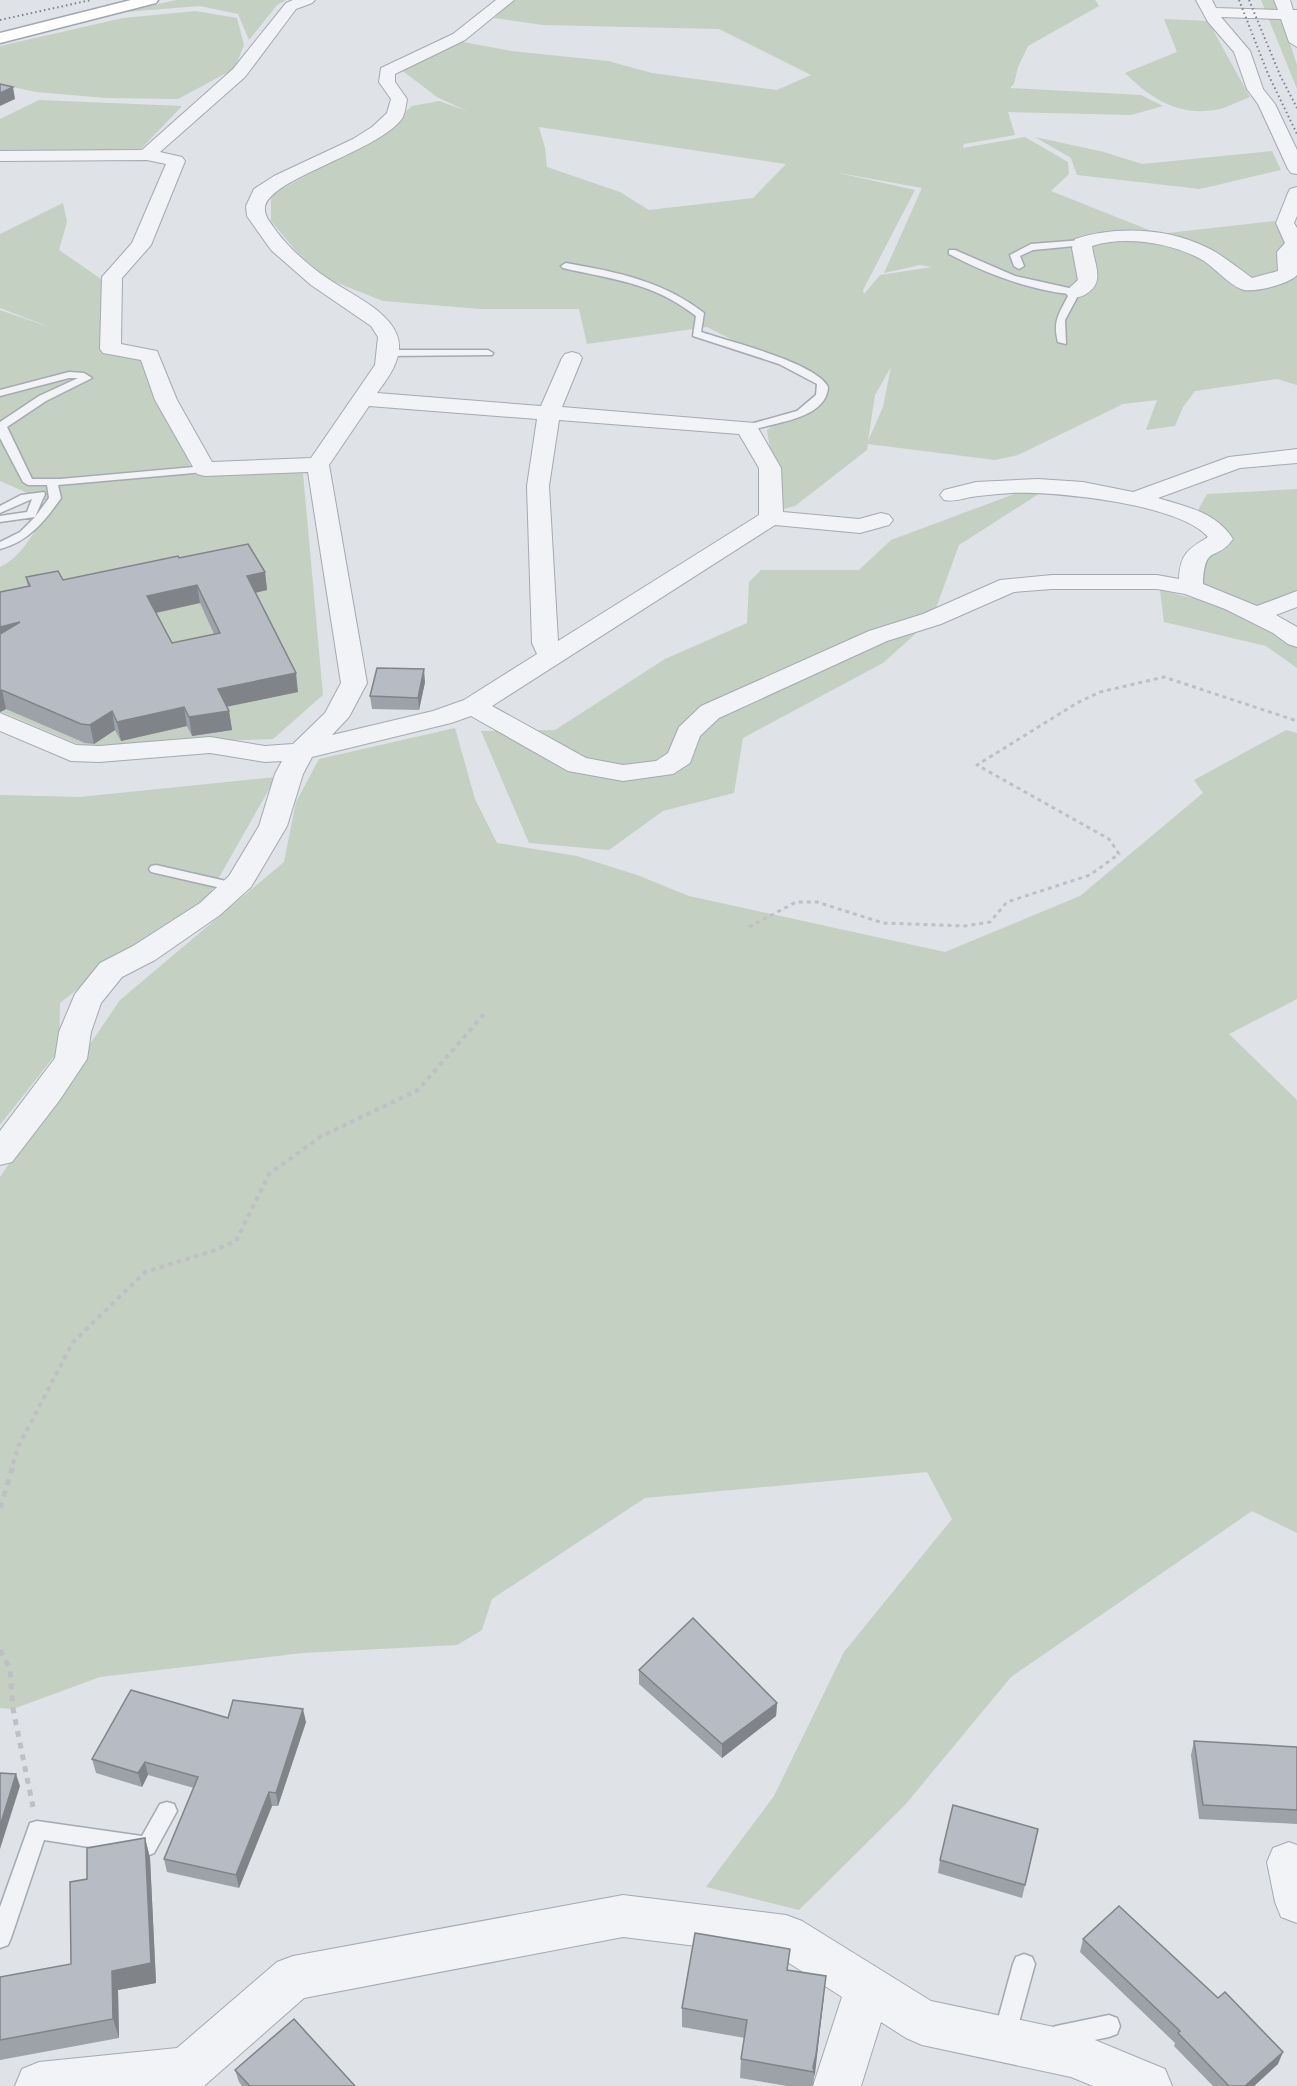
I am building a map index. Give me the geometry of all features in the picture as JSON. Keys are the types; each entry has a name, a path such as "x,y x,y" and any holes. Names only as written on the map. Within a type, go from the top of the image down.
{"main road":[{"path":"0,38 150,0"}],"street":[{"path":"147,155 239,74 291,6 308,0"},
{"path":"0,1154 48,1094 71,1059 75,1032 86,1001 111,970 144,953 210,909 241,881 273,826 290,774 302,751 336,717 354,683 318,465 386,365 388,337 379,322 318,280 278,246 256,216 255,206 261,193 280,180 359,143 395,115 399,99 387,82 387,72 459,37 506,0"},
{"path":"1207,6 1289,10 1297,42"},
{"path":"1207,6 1242,51 1255,89 1266,104 1297,169"},
{"path":"0,156 147,155 176,161 141,245 112,277 110,349 150,355 166,400 205,469 318,465"},
{"path":"1075,292 1088,285 1090,276 1081,252 1082,243 1094,237 1179,243 1196,249 1248,285 1279,279 1288,274 1287,252 1296,245 1285,223 1297,193"},
{"path":"551,657 545,643 538,486 549,412 572,358"},
{"path":"365,399 747,428 770,468 771,518"},
{"path":"1137,498 1237,462 1297,456"},
{"path":"952,495 961,491 1020,485 1059,486 1137,498 1200,519 1216,529 1221,539 1198,553 1192,564 1191,588"},
{"path":"0,721 71,753 99,754 210,745 265,754 302,751 442,717 473,706 771,518 861,526 881,520"},
{"path":"473,706 578,765 623,773 663,768 680,757 688,733 710,712 878,636 932,619 1009,585 1052,582 1157,582 1191,588 1234,604 1282,628 1297,639"},
{"path":"1256,615 1297,598"},
{"path":"39,2086 188,2070 293,1978 623,1916 786,1936 922,2022 1072,2054 1148,2086"},
{"path":"837,2086 868,1988"}],"lane":[{"path":"1019,266 1015,255 1031,247 1082,243"},
{"path":"952,252 1048,289 1075,292 1059,320 1058,328 1063,342"},
{"path":"566,266 635,278 663,288 684,300 701,315 696,334 802,371 822,383 824,389 819,400 801,412 747,428"},
{"path":"388,353 488,353"},
{"path":"0,393 69,375 86,376 87,378 48,394 21,410 2,426 5,437 28,482 205,469"},
{"path":"0,546 9,545 44,516 55,498 51,482"},
{"path":"0,510 25,497 40,494 31,515"},
{"path":"0,519 31,515 44,516"},
{"path":"156,869 234,887"},
{"path":"0,1938 37,1830 147,1846 167,1811"},
{"path":"1003,2040 1024,1964"},
{"path":"1053,2050 1056,2037 1109,2026"}],"path":[{"path":"749,927 796,902 817,902 883,923 974,925 990,922 1007,902 1090,875 1119,854 1109,839 977,765 1077,703 1100,692 1164,677 1297,721"},
{"path":"0,1508 19,1445 73,1342 145,1272 210,1252 236,1241 269,1174 320,1137 418,1090 485,1013"},
{"path":"0,1650 10,1669 13,1709 37,1830"}],"green space":[{"path":"176,0 286,0 277,5 249,40 238,14 200,6 125,12"},
{"path":"514,0 1095,0 1099,6 1028,46 1018,67 1014,84 1010,88 1141,95 1163,106 1131,115 1008,112 1015,135 964,144 963,148 1025,137 1068,162 1069,174 1051,191 1159,234 1275,221 1297,261 1297,385 1277,379 1195,391 1183,407 1175,426 1146,430 1157,400 1123,404 1018,455 995,460 868,444 867,450 795,506 779,510 767,430 814,399 816,382 707,327 587,344 579,309 481,309 383,301 315,274 271,221 271,195 377,137 412,106 439,101 467,111 437,97 400,69 463,42 511,51 608,61 652,73 777,90 811,75 719,29 543,25 494,18","holes":["539,127 785,164 785,165 753,198 649,210 620,192 547,167","834,172 922,188 884,273 920,265 932,267 880,275 864,294 863,290 915,190","891,367 883,407 868,441 875,395"]},
{"path":"1261,0 1276,0 1297,65 1297,89"},
{"path":"196,11 237,18 244,45 234,69 178,99 106,98 36,92 0,84 0,46 123,18"},
{"path":"1164,19 1208,21 1250,97 1219,109 1202,111 1177,108 1144,90 1125,73 1177,52"},
{"path":"39,100 182,106 138,152 0,151 0,119"},
{"path":"1035,137 1104,152 1142,164 1272,151 1281,170 1200,189 1077,175 1071,158"},
{"path":"63,203 67,222 59,250 101,279 100,346 150,355 190,466 65,477 303,473 323,695 273,739 82,746 0,711 0,567 17,555 55,505 0,481 0,310 52,328 0,308 0,234"},
{"path":"1048,488 959,545 932,619 883,663 743,738 734,793 663,811 609,850 529,843 481,731 555,730 665,659 747,623 749,582 761,570 859,570 891,540 1017,493"},
{"path":"1297,489 1297,593 1243,612 1297,647 1297,668 1266,646 1164,622 1160,590 1196,599 1202,574 1203,554 1230,536 1197,512 1207,494"},
{"path":"455,728 475,799 497,843 577,856 637,875 689,896 945,952 1080,896 1203,793 1194,780 1286,730 1297,733 1297,999 1229,1034 1297,1100 1297,1533 1252,1511 1011,1677 905,1805 799,1910 706,1887 774,1796 844,1652 952,1519 927,1472 645,1498 492,1599 482,1630 457,1645 302,1653 100,1677 13,1709 0,1708 0,1177 120,1000 284,862 296,802 319,759"},
{"path":"276,777 205,902 129,948 60,1003 59,1050 0,1125 0,795 80,797"}],"building":[{"path":"0,84 13,87 0,93"},
{"path":"248,544 265,572 247,576 296,673 218,689 229,711 189,717 184,707 117,722 112,711 90,725 81,724 0,691 0,634 20,622 0,627 0,592 30,586 26,577 58,571 63,580 178,556 179,558","holes":["197,585 220,633 172,643 147,596"]},
{"path":"377,668 424,669 418,698 370,696"},
{"path":"693,1618 777,1703 722,1744 639,1670"},
{"path":"131,1690 228,1718 233,1700 303,1709 276,1793 269,1792 236,1875 164,1859 198,1777 145,1762 138,1773 92,1759"},
{"path":"1194,1741 1297,1747 1297,1810 1203,1805"},
{"path":"0,1773 16,1774 0,1826"},
{"path":"953,1805 1038,1829 1025,1885 940,1860"},
{"path":"145,1838 151,1963 112,1971 113,2019 0,2040 0,1977 71,1964 70,1882 87,1879 87,1848"},
{"path":"1119,1906 1218,1998 1225,1992 1283,2052 1245,2086 1229,2086 1178,2033 1180,2031 1083,1939"},
{"path":"695,1933 790,1949 787,1970 826,1976 814,2072 741,2059 747,2020 682,2008"},
{"path":"294,2019 355,2086 250,2086 235,2070"}],"railway":[{"path":"0,20 91,0"},
{"path":"1239,0 1268,74 1297,134"},
{"path":"1249,0 1280,75 1297,108"}]}
